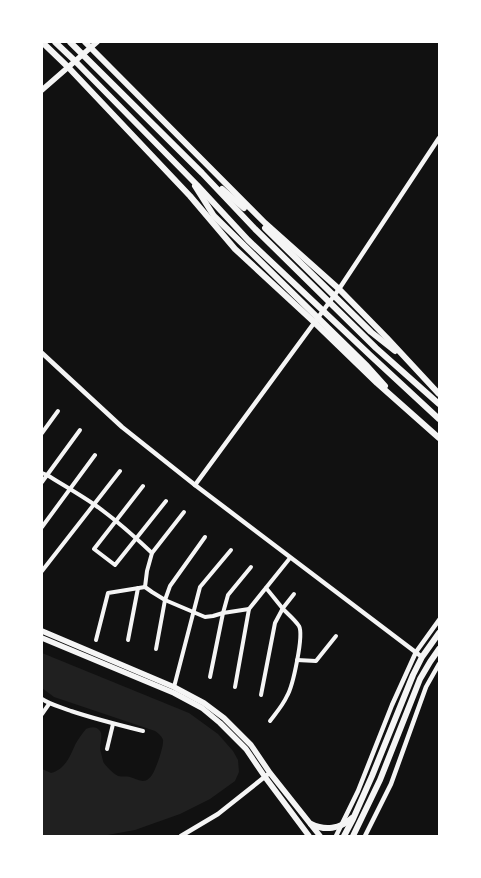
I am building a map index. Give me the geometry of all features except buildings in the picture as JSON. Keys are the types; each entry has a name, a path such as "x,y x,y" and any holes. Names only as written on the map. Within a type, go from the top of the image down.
{"main road":[{"path":"42,42 68,67 190,196 235,249 377,383 439,438"},
{"path":"55,42 187,174 248,240 370,356 439,419"},
{"path":"70,42 202,173 255,229 376,348 439,404"},
{"path":"85,42 265,223 339,288 439,394"},
{"path":"42,90 97,42"},
{"path":"202,173 239,203 371,332 410,363"},
{"path":"187,174 214,216 367,366 401,405"},
{"path":"42,631 174,687 204,703 224,718 251,745 320,836"},
{"path":"344,836 356,814 407,688 422,657 439,633"},
{"path":"42,638 174,693 202,708 220,722 246,749 309,836"},
{"path":"353,836 380,780 420,679 439,649"},
{"path":"311,824 326,828 337,827 347,822 356,814"}],"street":[{"path":"195,485 339,288 439,138"},
{"path":"42,353 122,427 290,558 422,657"},
{"path":"42,433 58,411"},
{"path":"42,482 80,430"},
{"path":"42,527 44,521 96,456"},
{"path":"42,571 120,471"},
{"path":"42,473 47,474 116,520 152,553"},
{"path":"143,486 94,549 115,565 166,501"},
{"path":"145,587 147,571 152,553 184,512"},
{"path":"156,649 165,600 170,586 206,537"},
{"path":"174,687 200,587 231,550"},
{"path":"235,687 249,608 290,558"},
{"path":"210,678 228,595 251,566"},
{"path":"96,640 108,593 145,587 165,600 205,616 213,616 249,608"},
{"path":"128,640 138,588"},
{"path":"266,588 300,627 297,660 288,694 270,721"},
{"path":"260,695 275,623 283,608 294,594"},
{"path":"336,836 358,791 392,705 416,652 439,620"},
{"path":"297,660 316,661 336,636"},
{"path":"365,836 391,784 426,687 439,664"},
{"path":"42,699 49,704 113,724 144,731"},
{"path":"42,714 49,704"},
{"path":"107,749 113,724"},
{"path":"181,836 218,814 270,772"}],"shaded area":[{"path":"42,653 189,713 218,734 233,751 238,760 239,772 235,781 210,799 180,814 135,830 102,836 42,836 42,769 51,773 60,769 69,758 77,741 86,729 93,727 100,731 100,749 104,763 109,769 118,776 129,777 142,781 147,780 154,772 158,763 163,740 155,731 54,697 42,688"}]}
